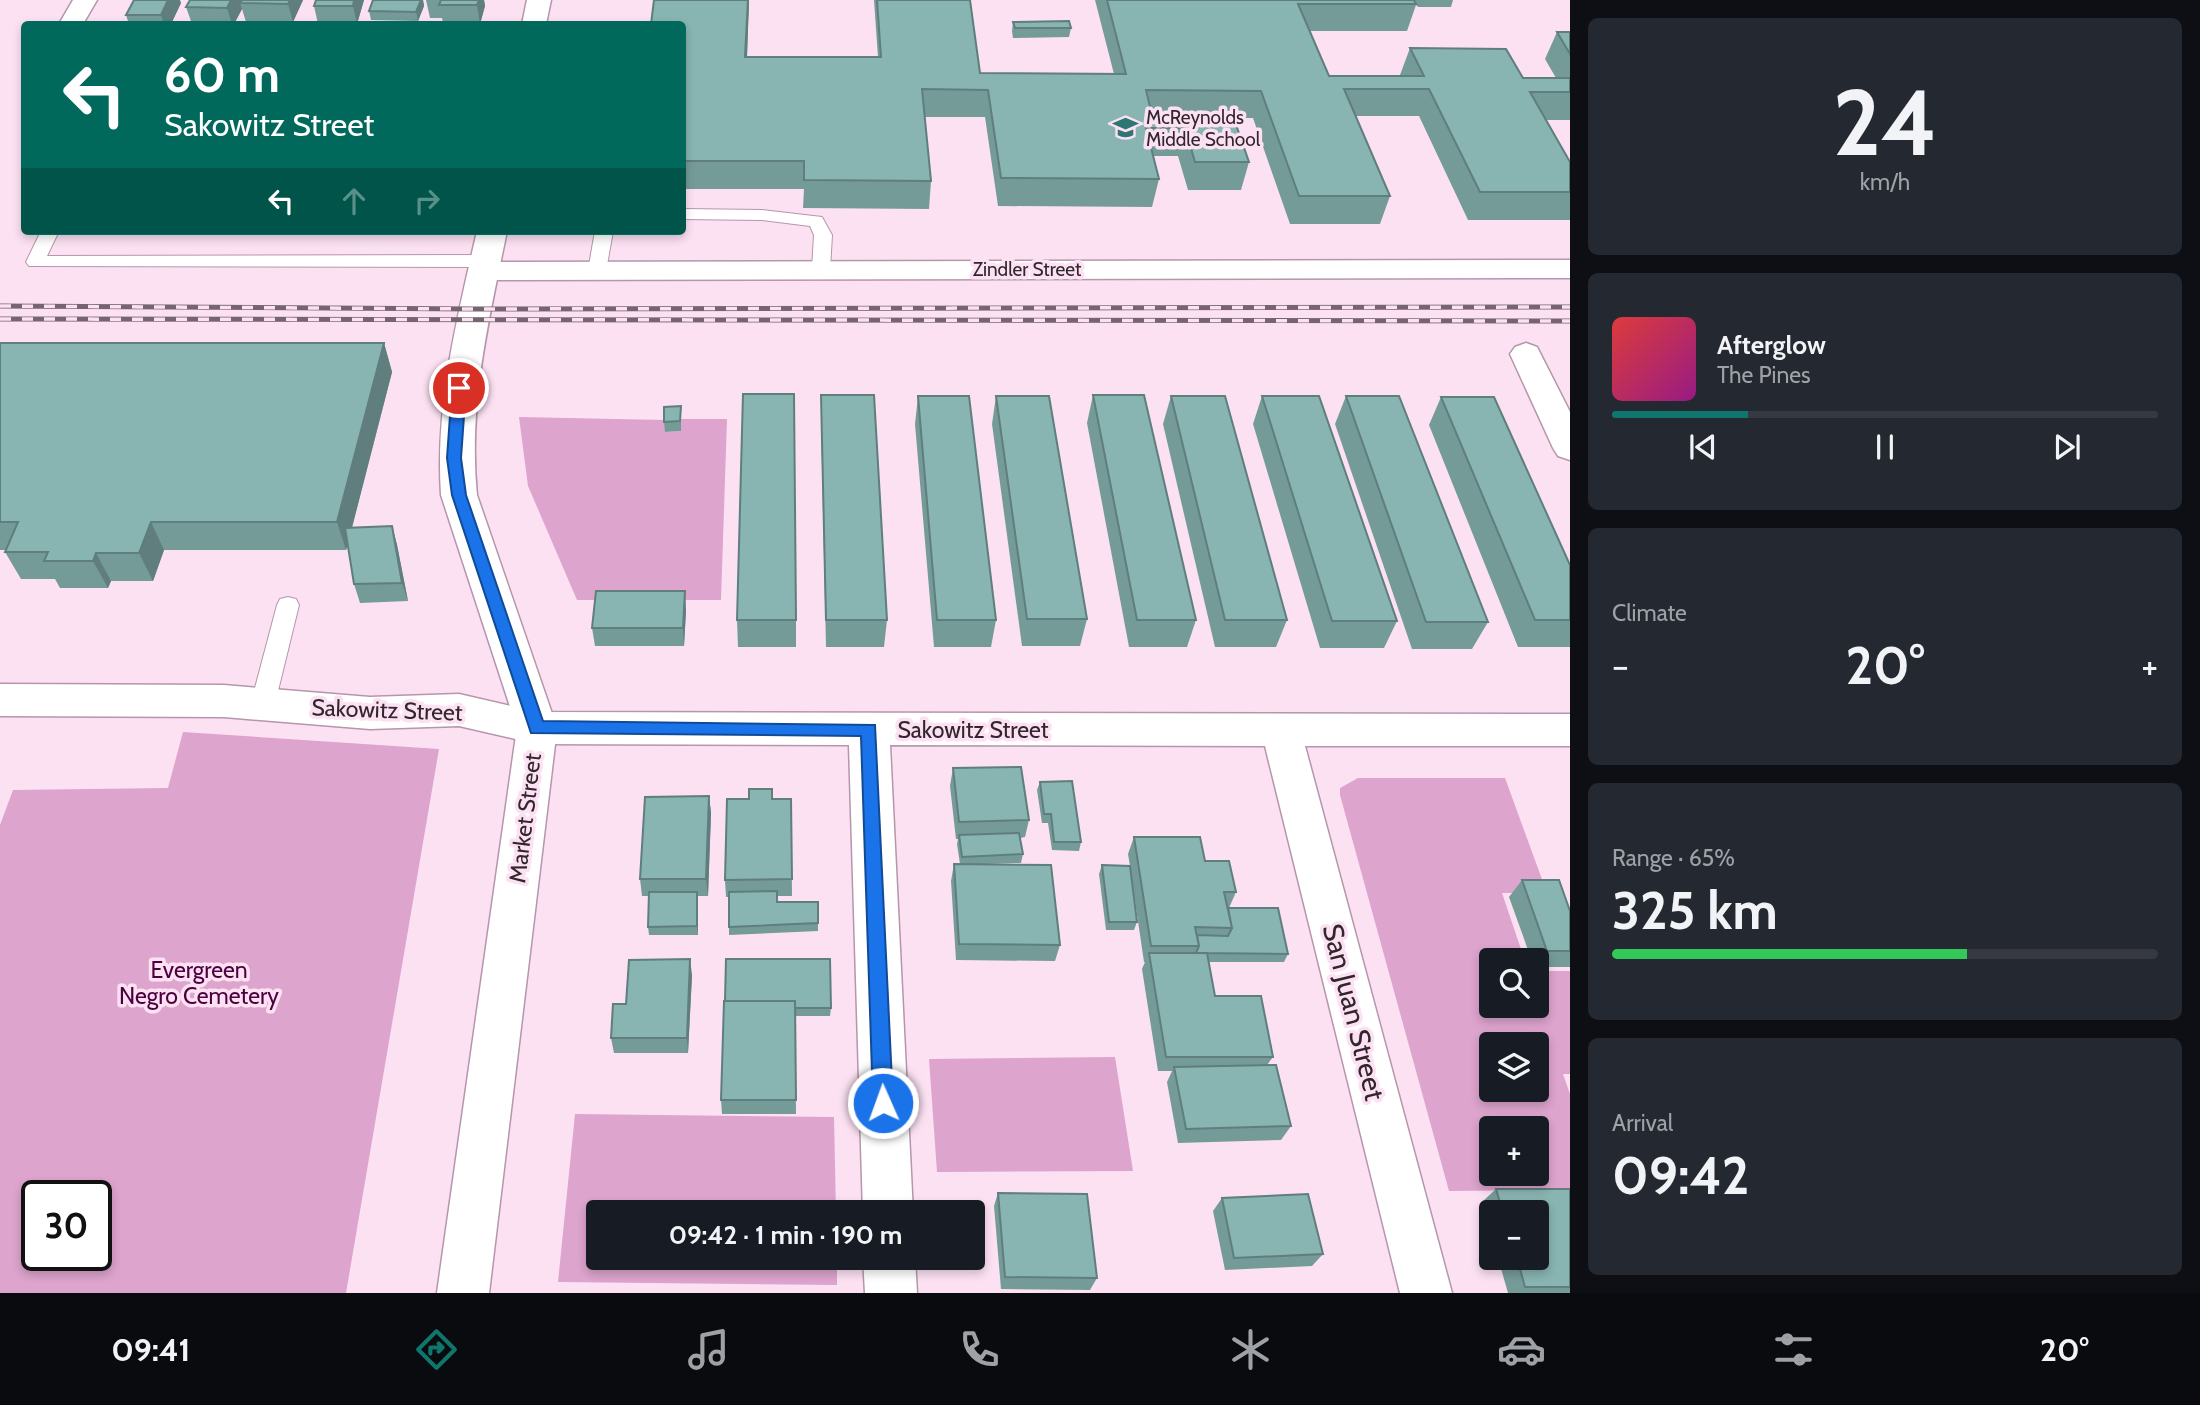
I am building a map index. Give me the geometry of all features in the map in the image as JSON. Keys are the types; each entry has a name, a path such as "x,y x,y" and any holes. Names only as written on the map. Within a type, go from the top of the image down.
{"street":[{"path":"73,21 85,0"},
{"path":"535,21 540,0"},
{"name":"Zindler Street","path":"487,254 597,271 1570,270"},
{"name":"Market Street","path":"463,1293 537,728 459,495 454,458 459,388 487,254"},
{"path":"1526,354 1570,448"},
{"name":"Sakowitz Street","path":"0,700 263,703 370,713 459,710 537,728 1570,730"},
{"path":"869,729 887,1200"},
{"name":"San Juan Street","path":"1281,731 1426,1293"},
{"path":"890,1270 891,1293"}],"lane":[{"path":"686,214 762,215 816,221 823,235 821,269"},
{"path":"48,235 35,262 487,254"},
{"path":"597,271 603,235"},
{"path":"263,703 288,605"}],"green space":[{"path":"519,417 665,420 665,432 681,431 681,419 727,419 721,600 577,600 528,486"},
{"name":"Evergreen Negro Cemetery","path":"183,732 439,749 346,1293 0,1293 0,825 13,790 168,788"},
{"path":"1358,778 1505,778 1547,893 1502,893 1521,948 1479,948 1479,1018 1549,1018 1549,971 1570,971 1570,1074 1563,1074 1570,1094 1570,1190 1449,1191 1340,788"},
{"path":"1115,1057 1133,1171 937,1172 929,1059"},
{"path":"575,1114 834,1117 836,1200 586,1200 586,1270 837,1270 837,1285 558,1282"}],"building":[{"path":"134,0 168,0 161,15 126,15"},
{"path":"190,0 231,0 227,8 186,7"},
{"path":"242,0 290,0 288,4 240,3"},
{"path":"316,0 354,0 353,6 314,6"},
{"path":"373,0 421,0 416,12 369,11"},
{"path":"441,0 479,0 477,5 439,5"},
{"path":"654,0 748,0 745,57 881,57 877,0 970,0 980,73 1126,74 1107,0 1414,0 1416,4 1298,4 1329,76 1424,76 1410,48 1506,49 1523,78 1570,78 1570,92 1530,92 1570,162 1570,192 1480,192 1429,89 1344,89 1390,196 1299,196 1261,91 1146,90 1152,115 1233,116 1249,162 1195,162 1185,128 1146,128 1159,179 1001,178 988,90 922,89 931,181 804,180 804,161 686,161 686,21 651,21"},
{"path":"1069,21 1071,28 1015,28 1013,22"},
{"path":"1557,32 1570,32 1570,54"},
{"path":"0,343 384,343 337,522 151,522 139,553 96,553 93,561 44,561 48,552 5,552 18,522 0,522"},
{"path":"743,394 794,394 796,620 737,620"},
{"path":"821,395 874,395 887,620 826,620"},
{"path":"1093,395 1144,395 1196,620 1137,620"},
{"path":"918,396 969,396 996,620 937,620"},
{"path":"996,396 1049,396 1087,619 1027,619"},
{"path":"1171,396 1225,396 1287,620 1225,620"},
{"path":"1262,396 1319,396 1397,621 1332,621"},
{"path":"1346,396 1399,396 1488,622 1426,622"},
{"path":"1441,397 1494,397 1570,565 1570,620 1535,620"},
{"path":"681,406 680,421 664,422 664,407"},
{"path":"392,526 402,583 354,584 345,528"},
{"path":"596,591 685,591 683,628 592,628"},
{"path":"1021,767 1029,820 959,822 953,768"},
{"path":"1072,781 1081,842 1054,842 1051,814 1044,814 1040,782"},
{"path":"749,789 772,789 772,799 791,799 792,879 725,880 727,799 749,799"},
{"path":"709,796 706,879 640,879 645,797"},
{"path":"1019,833 1023,854 962,857 959,835"},
{"path":"1134,837 1200,837 1205,861 1229,861 1236,892 1224,892 1232,928 1195,927 1199,946 1151,946"},
{"path":"954,864 1051,865 1060,945 959,944"},
{"path":"1102,865 1130,866 1137,922 1109,922"},
{"path":"1522,880 1559,880 1570,911 1570,951 1549,951 1549,948 1546,948"},
{"path":"777,891 777,902 818,902 818,923 729,927 729,892"},
{"path":"649,892 697,892 697,926 648,927"},
{"path":"1228,908 1278,908 1288,954 1196,953 1199,946 1197,935 1228,936 1232,928"},
{"path":"1149,953 1207,953 1215,996 1261,996 1273,1057 1166,1057"},
{"path":"690,959 687,1038 611,1038 613,1004 626,1004 629,960"},
{"path":"726,959 830,959 831,1008 795,1008 795,1001 725,1001"},
{"path":"724,1001 795,1001 796,1100 721,1100"},
{"path":"1276,1065 1291,1126 1186,1129 1174,1067"},
{"path":"1496,1189 1570,1189 1570,1287 1525,1287 1520,1270 1549,1270 1549,1200 1499,1200"},
{"path":"998,1193 1087,1194 1097,1278 1005,1277"},
{"path":"1308,1194 1323,1254 1234,1258 1222,1198"}],"railway":[{"path":"0,306 475,309 1570,307"},
{"path":"0,319 1570,321"}],"place":[{"name":"McReynolds Middle School","path":"1126,128"}],"route":[{"path":"459,388 454,458 459,495 537,728 869,729 883,1103"}]}
